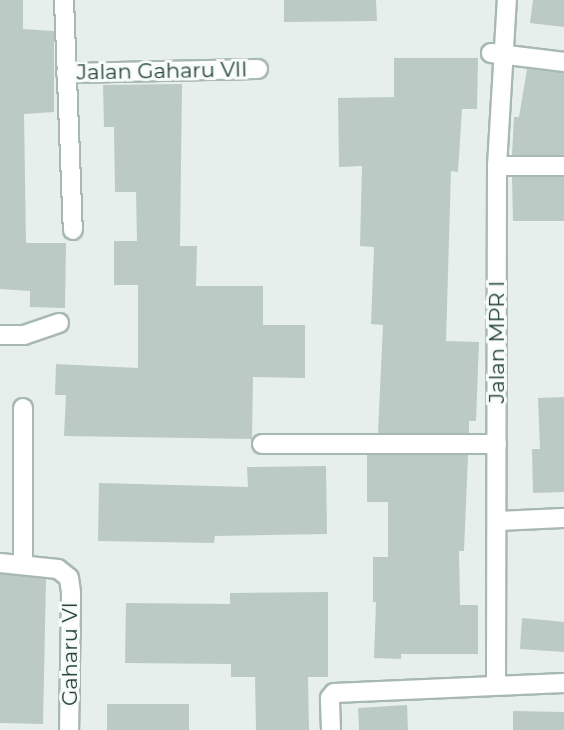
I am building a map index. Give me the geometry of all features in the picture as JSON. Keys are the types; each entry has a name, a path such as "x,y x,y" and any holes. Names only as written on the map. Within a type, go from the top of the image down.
{"street":[{"name":"Jalan Gaharu VII","path":"64,0 73,230"},
{"name":"Jalan MPR I","path":"496,685 496,52 507,0"},
{"path":"496,52 564,62"},
{"name":"Jalan Gaharu VII","path":"66,73 258,69"},
{"path":"497,166 564,166"},
{"path":"0,335 24,335 59,323"},
{"path":"23,408 23,564"},
{"path":"262,444 497,444"},
{"path":"497,521 564,518"},
{"name":"Gaharu VI","path":"0,562 58,569 69,578 71,593 69,730"},
{"path":"331,730 330,698 334,693 564,683"}],"building":[{"path":"0,0 23,0 23,29 54,31 54,112 24,114 26,243 66,243 65,308 30,307 30,291 0,289"},
{"path":"284,0 376,0 377,21 284,22"},
{"path":"533,0 564,0 564,27 530,23"},
{"path":"394,58 478,58 477,109 462,109 458,172 451,171 446,341 479,342 476,421 469,421 469,433 378,433 383,325 371,324 374,247 360,246 362,166 339,167 338,98 394,97"},
{"path":"527,69 564,73 564,155 512,155 514,117 519,117"},
{"path":"182,84 180,246 197,246 196,286 263,286 263,325 305,325 305,378 253,377 252,439 64,436 66,395 55,395 56,364 138,368 138,285 114,285 114,241 137,241 136,192 115,192 114,127 104,127 103,85"},
{"path":"512,177 564,177 564,221 513,221"},
{"path":"564,397 564,492 533,493 532,449 540,449 538,398"},
{"path":"367,455 468,455 464,551 459,551 460,605 478,605 478,654 401,654 401,659 374,658 376,602 373,602 373,557 388,557 388,502 367,502"},
{"path":"326,466 327,534 215,536 214,543 98,541 99,483 248,487 247,467"},
{"path":"0,574 46,579 43,724 0,723"},
{"path":"328,592 328,677 308,677 309,730 256,730 255,677 231,677 231,664 125,663 126,603 230,604 230,593"},
{"path":"522,618 564,622 564,652 520,649"},
{"path":"107,704 189,704 189,730 107,730"},
{"path":"407,705 408,730 359,730 358,708"},
{"path":"513,711 564,712 564,730 513,730"}]}
